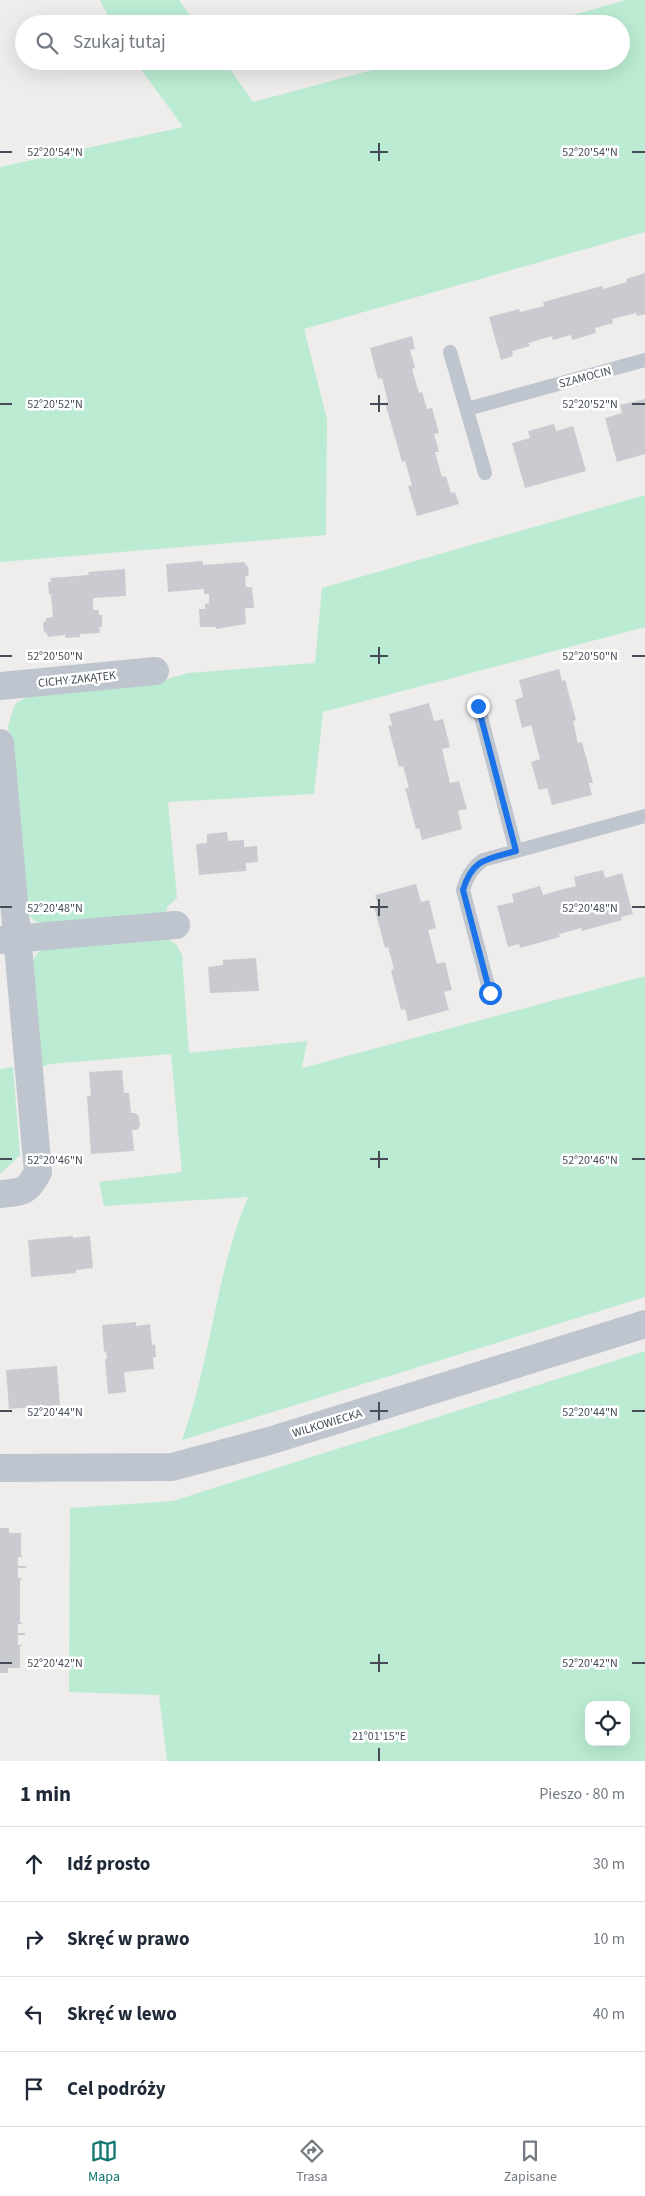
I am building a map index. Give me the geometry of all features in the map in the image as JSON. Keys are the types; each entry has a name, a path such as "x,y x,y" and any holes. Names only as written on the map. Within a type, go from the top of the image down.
{"street":[{"name":"CICHY ZAKĄTEK","path":"0,686 155,672"},
{"path":"0,743 9,939 38,1172 29,1188 21,1192 0,1194"},
{"path":"9,939 176,925"},
{"name":"WILKOWIECKA","path":"0,1468 172,1467 269,1441 645,1324"}],"lane":[{"path":"450,352 485,473"},
{"name":"SZAMOCIN","path":"466,409 645,360"},
{"path":"478,706 516,851"},
{"path":"490,993 463,890 466,879 474,866 484,860 645,816"}],"green space":[{"path":"100,0 179,0 190,15 108,15"},
{"path":"626,0 645,0 645,232 304,329 327,419 326,535 0,562 0,167 183,127 142,70 230,70 253,102 372,70 630,70 630,15 573,15"},
{"path":"645,495 645,627 323,712 314,794 168,802 177,898 167,907 166,915 57,924 36,922 25,911 8,726 15,704 35,692 164,680 188,673 315,663 322,588"},
{"path":"166,938 176,944 182,955 189,1053 307,1041 302,1068 645,976 645,1297 182,1440 200,1380 228,1257 248,1197 104,1206 99,1182 182,1172 171,1054 50,1064 42,1067 31,966 38,953 54,946 85,941"},
{"path":"13,1067 20,1155 0,1174 0,1069"},
{"path":"645,1351 645,1761 167,1761 159,1695 69,1692 70,1508 173,1501"}],"building":[{"path":"645,273 645,314 637,316 636,313 612,319 613,323 595,328 596,333 572,340 571,335 553,340 552,336 528,343 530,346 512,351 513,356 501,360 489,317 519,309 520,312 544,306 543,302 602,286 603,289 627,282 626,279"},
{"path":"412,336 415,349 410,350 415,368 412,369 419,393 422,392 427,409 432,408 439,433 434,434 439,452 435,452 442,477 446,476 451,493 455,492 459,504 417,516 408,486 412,485 405,461 402,462 385,403 388,402 382,378 378,379 370,348"},
{"path":"645,399 645,454 617,462 605,418 622,413 620,405"},
{"path":"554,424 556,431 573,426 586,471 525,488 512,443 530,438 528,431"},
{"path":"203,561 203,565 244,562 248,567 249,575 245,577 246,587 252,587 254,608 245,608 246,624 216,629 216,627 200,627 199,609 205,609 205,604 209,603 209,594 204,594 204,589 168,592 166,564"},
{"path":"125,569 126,596 93,598 93,610 99,610 99,615 102,615 102,627 99,627 100,633 80,634 80,637 66,638 65,635 48,637 47,633 44,632 43,623 46,621 46,618 53,617 48,582 51,582 50,578 89,575 88,572"},
{"path":"559,669 562,681 565,680 576,720 573,721 578,743 582,742 593,783 589,783 592,795 552,805 547,788 539,790 531,762 540,759 531,725 522,728 515,700 523,697 519,680"},
{"path":"429,703 434,721 443,719 450,747 442,749 450,783 459,781 467,809 458,811 462,829 422,840 419,828 416,829 405,788 409,788 403,766 399,767 388,726 392,725 389,714"},
{"path":"227,832 228,841 244,840 244,847 257,846 258,862 246,863 246,871 199,875 196,844 207,843 207,834"},
{"path":"603,870 605,878 622,873 633,914 621,917 622,920 582,931 581,928 559,934 560,937 520,948 519,944 508,947 497,906 514,902 512,894 540,886 543,895 576,886 574,877"},
{"path":"416,884 421,902 429,900 436,928 428,930 437,964 445,962 452,990 444,992 449,1010 408,1021 405,1009 401,1010 391,970 394,969 388,947 385,948 374,907 378,906 375,895"},
{"path":"256,958 259,991 210,993 208,967 223,965 223,960"},
{"path":"122,1070 124,1093 129,1093 131,1113 139,1116 140,1126 137,1130 132,1130 134,1151 91,1154 87,1096 91,1096 89,1072"},
{"path":"73,1236 73,1238 90,1236 93,1268 76,1270 76,1273 31,1277 28,1240"},
{"path":"136,1322 136,1326 150,1324 152,1345 155,1344 156,1357 153,1357 154,1369 124,1372 126,1392 108,1394 105,1359 107,1359 106,1351 104,1352 102,1325"},
{"path":"57,1366 60,1405 9,1409 6,1370"},
{"path":"0,1528 9,1528 9,1533 21,1533 21,1555 23,1557 18,1557 18,1566 26,1566 26,1568 18,1568 18,1578 23,1578 20,1580 20,1622 23,1624 18,1624 18,1633 25,1633 25,1635 18,1635 18,1645 23,1645 20,1647 20,1668 8,1668 8,1673 0,1673"}],"route":[{"path":"478,706 516,851 484,860 474,866 466,879 463,890 490,993"}]}
